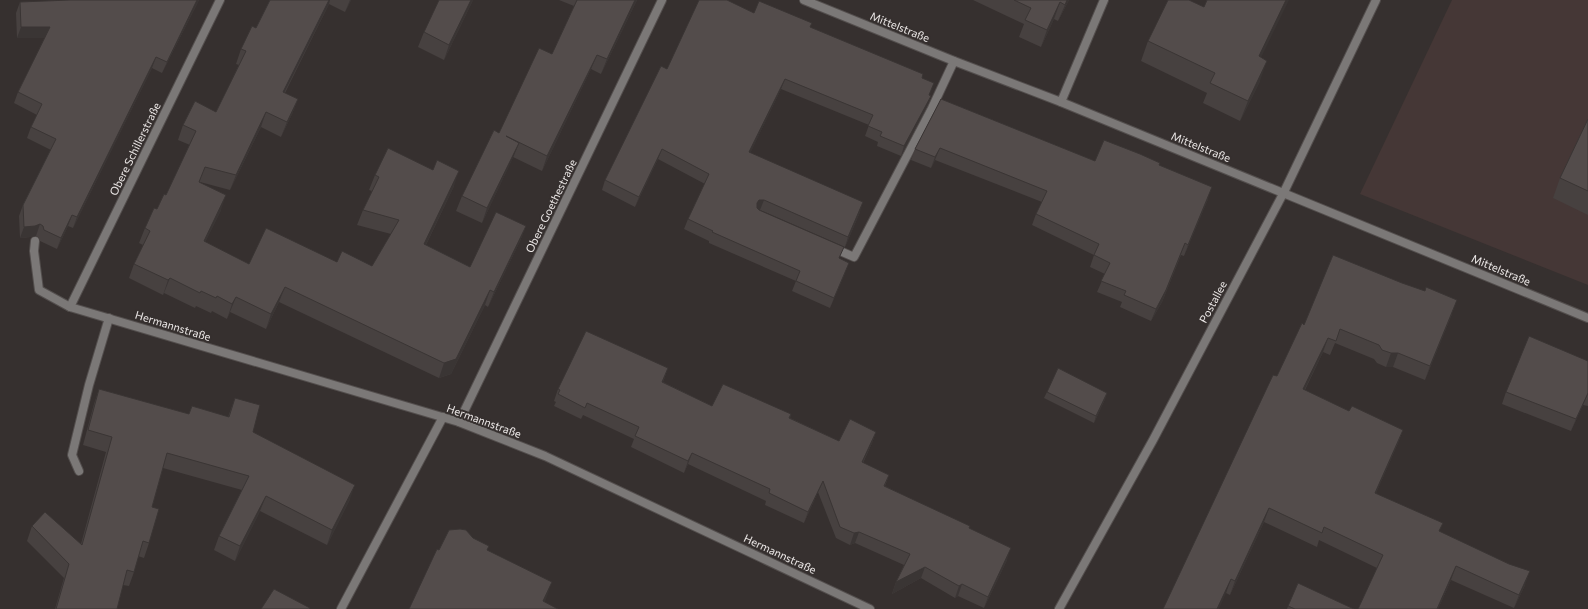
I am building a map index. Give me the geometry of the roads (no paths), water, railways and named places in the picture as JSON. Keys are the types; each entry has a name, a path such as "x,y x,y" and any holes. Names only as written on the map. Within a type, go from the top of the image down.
{"street":[{"name":"Obere Schillerstraße","path":"70,307 220,0"},
{"name":"Obere Goethestraße","path":"459,422 662,0"},
{"name":"Mittelstraße","path":"804,0 1284,192 1588,318"},
{"path":"1062,102 1104,0"},
{"name":"Postallee","path":"1059,609 1153,440 1284,192 1376,0"},
{"path":"827,245 854,257 954,61"},
{"name":"Hermannstraße","path":"35,241 34,251 39,290 70,307 459,422 545,456 870,609"},
{"path":"79,471 72,455 89,385 109,318"},
{"path":"342,609 443,418"}]}
